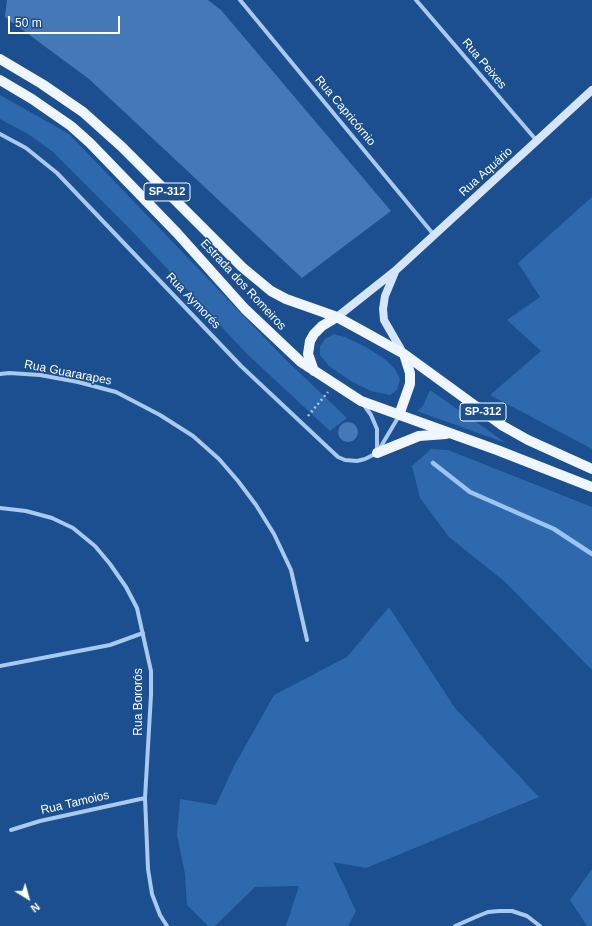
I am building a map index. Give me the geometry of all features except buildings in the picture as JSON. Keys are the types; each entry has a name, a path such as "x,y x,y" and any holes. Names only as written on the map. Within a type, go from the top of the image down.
{"main road":[{"name":"Estrada dos Romeiros","path":"0,60 59,94 88,116 122,147 242,267 271,291 286,299 337,317 404,354 503,426 528,440 592,469"},
{"name":"Estrada dos Romeiros","path":"0,80 32,99 71,126 108,161 177,233 244,308 301,362 361,401 592,487"},
{"path":"314,370 308,354 310,341 314,334 322,326 337,317"},
{"path":"400,415 410,384 410,373 404,354"},
{"path":"378,453 419,436 451,434"}],"street":[{"name":"Rua Capricórnio","path":"240,0 434,235"},
{"name":"Rua Peixes","path":"416,0 537,142"},
{"name":"Rua Aquário","path":"337,317 395,271 592,90"},
{"name":"Rua Aymorés","path":"0,134 26,148 57,173 240,366 332,452 345,460 357,461 366,459 378,453"},
{"path":"395,271 385,296 383,308 384,320 404,354"},
{"name":"Rua Guararapes","path":"0,374 9,373 40,375 78,382 116,392 160,415 193,436 219,459 238,481 256,505 274,534 291,570 308,640"},
{"path":"361,401 371,415 377,429 378,453"},
{"path":"378,453 400,415"},
{"name":"Rua Bororós","path":"0,508 26,511 52,518 73,528 95,546 110,564 126,586 137,608 151,671 144,798 148,869 152,894 160,915 167,926"},
{"path":"0,666 110,645 142,633"},
{"name":"Rua Tamoios","path":"11,830 40,821 144,798"},
{"path":"455,926 488,912 499,911 512,912 527,916 540,926"}],"path":[{"path":"302,423 334,384"}],"shaded area":[{"path":"0,95 69,134 283,357 347,418 330,431 247,354 130,229 53,152 28,134 0,119"},
{"path":"592,197 592,449 490,395 541,351 507,320 540,297 518,263"},
{"path":"334,334 345,337 366,347 386,360 395,369 400,379 397,390 390,395 371,391 351,381 329,366 320,355 320,347 325,339"},
{"path":"430,390 506,443 417,411 423,406"},
{"path":"431,449 448,450 592,507 592,670 504,581 449,537 420,498 412,466"},
{"path":"389,607 455,708 539,797 366,868 333,862 356,911 348,926 286,926 299,886 255,887 215,926 208,926 187,905 185,874 177,835 180,799 216,805 234,766 274,695 347,657"},
{"path":"592,869 592,926 587,926 570,900"}],"waterway":[{"path":"433,463 470,492 554,529 592,554"}]}
